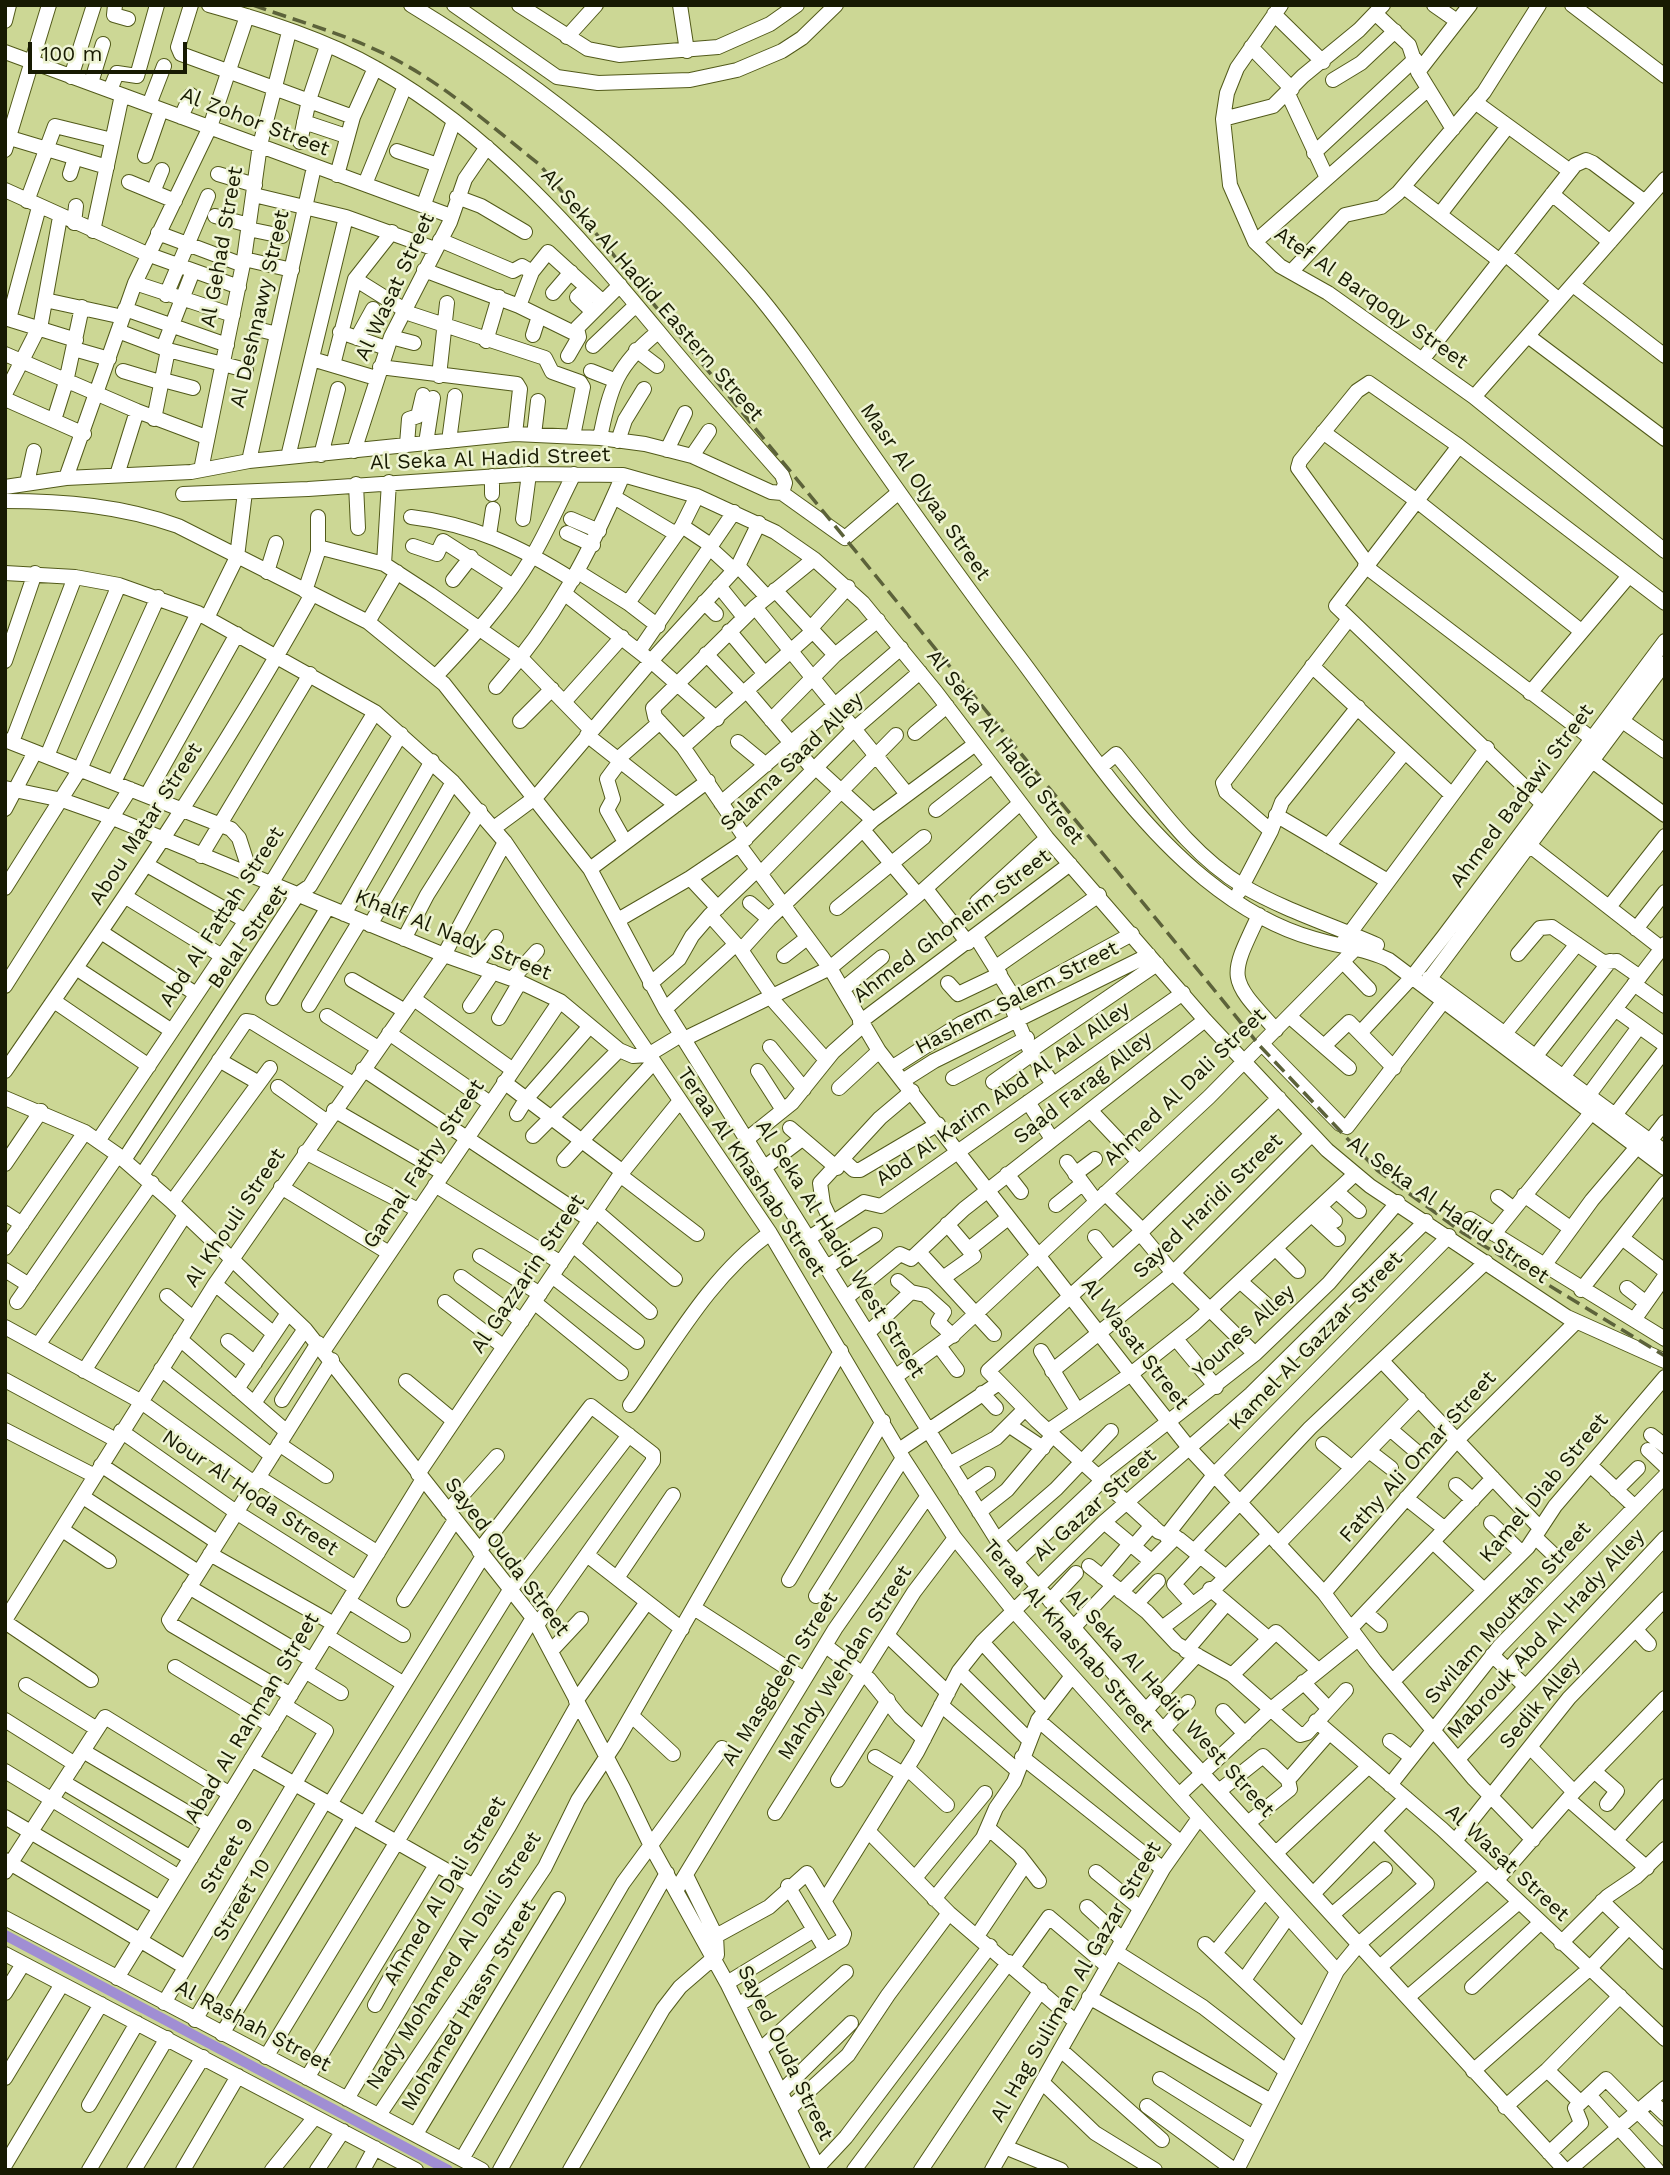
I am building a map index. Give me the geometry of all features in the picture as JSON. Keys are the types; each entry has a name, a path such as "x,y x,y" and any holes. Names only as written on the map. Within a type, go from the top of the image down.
{"street":[{"path":"49,5 33,63 10,120 7,143 46,149 75,158 102,175"},
{"path":"71,77 94,5"},
{"path":"115,5 114,15 128,19"},
{"path":"93,230 94,200 112,140 117,73 138,75 157,5"},
{"path":"191,5 178,50 217,60 230,70 353,117"},
{"name":"Al Seka Al Hadid Eastern Street","path":"209,5 327,46 375,68 405,86 487,147 561,217 782,475 785,483 782,493"},
{"name":"Masr Al Olyaa Street","path":"411,5 496,58 545,94 645,177 738,272 804,355 965,586 1102,766 1172,850 1235,900 1259,915 1300,935 1345,938 1390,951 1415,973"},
{"path":"454,5 557,77 598,83 690,80 737,70 792,44 836,5"},
{"path":"519,5 588,49 618,55 718,47 745,37 797,5"},
{"path":"567,37 596,5"},
{"path":"680,5 687,51"},
{"path":"1434,5 1457,21"},
{"path":"1314,153 1416,65 1470,5"},
{"path":"1291,272 1345,215 1381,207 1404,187 1475,102 1539,5"},
{"path":"1572,5 1665,76"},
{"path":"1278,10 1323,62"},
{"name":"Atef Al Barqoqy Street","path":"1278,10 1231,81 1223,119 1230,185 1255,242 1291,272 1328,293 1474,397 1665,551"},
{"path":"1223,119 1262,111 1290,91 1379,10 1409,45 1427,90 1453,129"},
{"path":"66,478 84,434 135,283 210,127 247,16"},
{"path":"1333,80 1361,62 1395,31"},
{"name":"Al Gehad Street","path":"201,470 244,262 260,145 289,32"},
{"path":"91,83 103,44"},
{"path":"300,142 309,100 327,46"},
{"path":"1251,47 1290,91 1314,153 1327,178"},
{"name":"Al Zohor Street","path":"5,52 451,216"},
{"path":"145,156 164,66"},
{"path":"337,176 346,136 375,68"},
{"path":"545,94 557,77"},
{"path":"365,184 405,86"},
{"path":"1255,242 1427,90"},
{"path":"181,117 191,95"},
{"path":"1475,102 1570,171"},
{"path":"424,204 454,121"},
{"path":"304,122 346,136"},
{"path":"109,359 39,328 7,318 46,149 57,125 112,140"},
{"path":"1440,214 1508,126"},
{"name":"Al Wasat Street","path":"354,451 388,343 403,310 406,290 424,270 438,245 457,197 487,147"},
{"path":"397,151 438,165"},
{"path":"70,174 75,158"},
{"path":"1422,360 1580,161 1586,160 1645,202"},
{"name":"Al Deshnawy Street","path":"249,461 314,167"},
{"path":"153,192 162,170"},
{"path":"218,174 287,208 305,205 513,271 522,266 533,272"},
{"path":"1474,397 1665,178"},
{"path":"129,182 175,201"},
{"path":"1404,187 1559,300"},
{"path":"5,190 60,217 148,254 239,287"},
{"path":"1552,194 1610,242"},
{"path":"166,295 208,196"},
{"path":"457,197 481,206 525,232"},
{"path":"74,223 76,206"},
{"path":"215,216 282,236"},
{"path":"60,217 39,328 5,396 84,434"},
{"path":"288,457 346,217"},
{"path":"333,365 355,279 392,232"},
{"path":"158,233 187,245 244,262 292,270"},
{"path":"519,306 533,272 550,252 587,288 598,307"},
{"path":"424,270 499,297 578,335"},
{"path":"154,419 172,326 193,271"},
{"path":"553,293 571,272"},
{"path":"355,279 403,310 486,341 549,360 552,372 583,385 573,436"},
{"path":"135,283 233,315"},
{"path":"568,356 578,335 577,328 620,285"},
{"path":"1573,285 1665,356"},
{"path":"486,341 499,297"},
{"path":"45,300 122,319 172,326 227,345"},
{"path":"439,376 447,303"},
{"path":"602,343 636,305"},
{"path":"54,420 66,382 82,307"},
{"path":"357,338 373,309"},
{"path":"533,335 539,316"},
{"path":"122,319 166,349 246,370"},
{"path":"257,329 277,334"},
{"path":"340,332 388,343 414,343"},
{"path":"600,438 614,380 636,350 658,332"},
{"path":"1528,336 1665,439"},
{"path":"636,350 657,366"},
{"path":"5,354 154,419 206,437"},
{"path":"312,359 378,372 519,385 515,434"},
{"path":"123,371 193,388"},
{"path":"591,371 614,380"},
{"path":"1591,738 1366,565 1300,472 1300,461 1357,391 1370,383 1459,446 1665,603"},
{"path":"321,455 338,389"},
{"path":"618,441 625,420 644,389"},
{"path":"407,444 409,419 418,416 428,396 426,443"},
{"path":"449,441 455,396"},
{"path":"534,435 538,401"},
{"path":"117,475 137,411"},
{"path":"667,450 685,414"},
{"path":"692,456 709,431"},
{"path":"1323,432 1417,501 1581,631"},
{"name":"Al Seka Al Hadid Street","path":"5,487 66,478 201,470 249,461 515,434 600,438 692,456 771,492 782,493 845,538 899,492"},
{"path":"1459,446 1337,603 1339,612 1487,748 1547,808"},
{"path":"27,483 34,450"},
{"path":"523,519 529,474"},
{"name":"Al Seka Al Hadid Street","path":"183,494 246,492 307,496 356,484 529,474 623,475 697,496 759,523 814,559 848,587 878,620 1047,838 1205,1020 1312,1135 1355,1174 1576,1322 1665,1362"},
{"path":"436,676 480,629 513,586 533,555 574,474"},
{"path":"496,687 522,658 565,594 596,538 623,475"},
{"path":"489,535 493,502 492,476"},
{"path":"384,564 389,482"},
{"path":"356,484 358,528"},
{"path":"114,782 237,557 246,492"},
{"path":"628,603 679,530 697,496"},
{"path":"614,497 711,548 771,593 812,629 835,655"},
{"name":"Al Seka Al Hadid West Street","path":"5,501 77,504 146,514 178,526 368,622 436,676 536,797 590,869 665,1009 998,1539 1163,1730 1381,1966 1505,2107 1567,2170"},
{"path":"645,656 658,626 734,512"},
{"name":"Abou Matar Street","path":"5,1071 148,865 277,657 308,592 318,547 318,517"},
{"path":"411,517 447,521 489,535 628,603 658,626"},
{"path":"494,828 536,797 589,732 645,656 705,602 736,568 759,523"},
{"path":"569,526 596,538"},
{"path":"414,546 437,554 442,541 513,586"},
{"path":"267,572 276,543"},
{"path":"318,547 384,564 522,658 589,732 677,805"},
{"path":"453,580 471,557"},
{"path":"677,683 729,631 814,559"},
{"path":"368,622 397,572"},
{"name":"Teraa Al Khashab Street","path":"5,573 75,577 119,585 203,615 374,712 453,782 505,842 770,1233 927,1497 955,1538 1013,1610 1337,1971"},
{"path":"5,661 36,573"},
{"path":"75,577 9,741 221,824 236,833 251,874"},
{"path":"1530,693 1628,577"},
{"path":"5,809 11,790 41,754 119,585"},
{"path":"719,586 790,652 906,794"},
{"path":"683,747 790,652 848,587"},
{"path":"565,594 622,637 717,719"},
{"path":"5,888 80,769 158,597"},
{"path":"705,602 716,614"},
{"path":"771,720 835,655 878,620"},
{"path":"1271,831 1226,792 1223,783 1348,620"},
{"path":"729,631 765,674"},
{"path":"147,795 236,634"},
{"path":"564,702 622,637"},
{"name":"Ahmed Badawi Street","path":"1427,983 1529,845 1547,808 1591,738 1665,641"},
{"path":"721,803 792,745 901,648"},
{"path":"706,654 814,768 840,790 868,825 892,863 972,940 998,971 1030,1047 1053,1084"},
{"name":"Ahmed Badawi Street","path":"1361,1032 1415,973 1547,808 1591,760 1665,663"},
{"path":"1312,666 1451,795"},
{"name":"Salama Saad Alley","path":"618,920 690,878 742,842 853,730 920,672"},
{"path":"201,856 310,674"},
{"name":"Al Wasat Street","path":"677,683 653,708 652,713 683,747 708,781 758,872 830,968 879,1051 1190,1449 1324,1593 1458,1759 1533,1840"},
{"path":"520,721 552,690"},
{"path":"915,733 947,706"},
{"path":"1235,900 1292,786 1358,707"},
{"name":"Abd Al Fattah Street","path":"98,1140 272,882 374,712"},
{"path":"1621,720 1665,751"},
{"path":"634,835 607,810 613,799 607,779 620,759 660,722"},
{"name":"Belal Street","path":"17,1302 121,1158 299,894 310,886 401,734"},
{"path":"650,984 679,959 692,936 714,911 758,872 897,734"},
{"path":"738,742 766,765"},
{"path":"665,1009 739,947 868,825 974,745"},
{"path":"1345,938 1487,748"},
{"path":"1328,846 1405,752"},
{"name":"Masr Al Olyaa Street","path":"1102,766 1116,754 1186,839 1242,886 1345,938 1357,947 1415,973"},
{"path":"1591,760 1665,815"},
{"path":"344,914 432,761"},
{"path":"936,810 991,767"},
{"path":"590,869 708,781"},
{"path":"309,1005 365,923 453,782"},
{"path":"5,986 130,789"},
{"name":"Khalf Al Nady Street","path":"11,790 62,800 113,818 404,939 516,981 560,1001 619,1050 651,1059"},
{"path":"564,1160 651,1059 683,1037 772,998 830,968 922,892 1019,804"},
{"path":"404,939 427,895 480,811"},
{"path":"1276,815 1386,880"},
{"path":"1609,907 1665,836"},
{"path":"837,908 924,837"},
{"path":"977,902 1047,838"},
{"name":"Al Khouli Street","path":"5,1621 64,1531 119,1435 215,1284 444,955 505,842"},
{"path":"1529,845 1664,948 1563,1077"},
{"name":"Ahmed Ghoneim Street","path":"747,1139 804,1089 826,1060 861,1024 1070,864"},
{"path":"148,865 246,921"},
{"path":"690,878 772,998 826,1060"},
{"path":"1636,929 1665,892"},
{"path":"948,983 955,993 974,986 1099,895"},
{"path":"125,897 222,956"},
{"path":"750,903 769,919"},
{"path":"273,998 328,907"},
{"path":"1259,915 1236,967 1237,983 1276,1030"},
{"path":"1518,954 1535,932 1546,926 1558,929 1603,962 1620,962 1665,1006"},
{"path":"101,932 196,994"},
{"path":"893,1067 915,1050 1132,933"},
{"path":"475,966 496,937"},
{"path":"784,956 807,938"},
{"path":"1501,1039 1577,944"},
{"name":"Ahmed Al Dali Street","path":"895,1377 953,1335 1037,1254 1139,1162 1245,1061 1357,947"},
{"path":"499,1018 516,981 537,951"},
{"path":"843,989 882,957"},
{"path":"993,1082 1030,1047 1153,960"},
{"name":"Hashem Salem Street","path":"832,1223 820,1188 908,1086 934,1061 1153,960"},
{"path":"1535,1057 1610,961"},
{"path":"1343,962 1369,989"},
{"path":"76,968 172,1031"},
{"path":"470,1006 492,972"},
{"path":"1415,973 1591,1113 1643,1146 1665,1152"},
{"path":"352,980 410,1005 508,1076 527,1098 697,1234"},
{"path":"1427,983 1443,1002 1535,1057 1615,1115 1665,1168"},
{"path":"974,986 985,1011"},
{"name":"Abd Al Karim Abd Al Aal Alley","path":"809,1238 864,1202 881,1206 1183,993"},
{"path":"54,1001 149,1066"},
{"name":"Gamal Fathy Street","path":"325,1351 560,1001"},
{"path":"1262,1044 1343,1126 1351,1124 1443,1002"},
{"path":"1615,1009 1665,1047 1615,1115"},
{"path":"327,1016 379,1048"},
{"path":"1289,1016 1349,1068"},
{"name":"Saad Farag Alley","path":"914,1256 987,1190 1205,1020"},
{"path":"38,1345 147,1179 243,1024 250,1021 353,1084"},
{"path":"1324,1046 1347,1022 1361,1032 1394,1068"},
{"path":"517,1114 527,1098 590,1026"},
{"path":"1588,1096 1639,1027"},
{"path":"389,1033 490,1103"},
{"path":"770,1047 804,1089"},
{"path":"953,1079 1030,1047"},
{"path":"533,1136 550,1116 619,1050"},
{"path":"839,1088 879,1051"},
{"path":"219,1060 259,1083"},
{"path":"172,1202 270,1068"},
{"path":"363,1069 466,1139 593,1215 676,1279"},
{"path":"758,1071 783,1110"},
{"path":"278,1087 439,1179 561,1263"},
{"name":"Sayed Ouda Street","path":"5,1098 41,1111 98,1140 147,1179 288,1312 325,1351 535,1622 552,1650 651,1846 715,1959 819,2168"},
{"path":"1226,1577 1197,1553 1152,1525 1102,1477 1050,1433 988,1371 1141,1231 1279,1098"},
{"name":"Al Gazzarin Street","path":"421,1476 454,1421 572,1245 621,1174 679,1102"},
{"path":"1028,1102 1052,1139"},
{"path":"1090,1110 1139,1162"},
{"path":"5,1164 41,1111"},
{"path":"1494,1234 1591,1113"},
{"path":"1543,1266 1570,1228 1665,1122"},
{"path":"790,1128 840,1164 858,1171 938,1124"},
{"path":"5,1248 85,1132"},
{"name":"Sayed Haridi Street","path":"1052,1371 1173,1273 1312,1135"},
{"path":"765,1167 802,1139"},
{"path":"305,1152 418,1210"},
{"path":"1537,1153 1550,1162"},
{"path":"1056,1205 1075,1173 1096,1159"},
{"path":"1075,1173 1141,1231 1173,1273 1255,1354"},
{"path":"1007,1174 1021,1192"},
{"path":"979,1512 1007,1490 1043,1448 1050,1433 1077,1410 1176,1339 1242,1283 1355,1174"},
{"path":"1581,1290 1665,1183"},
{"path":"281,1187 389,1253"},
{"path":"1337,1192 1359,1211"},
{"path":"1524,1195 1570,1228"},
{"path":"1499,1197 1514,1209"},
{"name":"Younes Alley","path":"1016,1562 1102,1477 1255,1354 1329,1283 1398,1202"},
{"path":"1317,1212 1335,1221"},
{"path":"1317,1212 1338,1238"},
{"path":"5,1213 22,1224"},
{"path":"83,1371 185,1215"},
{"path":"969,1249 1008,1218"},
{"name":"Al Seka Al Hadid Street","path":"1470,1219 1581,1290 1665,1339"},
{"name":"Al Gazar Street","path":"825,1900 924,1739 959,1671 982,1642 1104,1522 1251,1394 1426,1221"},
{"path":"943,1278 974,1256 947,1224"},
{"path":"630,1405 723,1276 744,1252 770,1233"},
{"path":"827,1266 875,1235"},
{"name":"Kamel Al Gazzar Street","path":"1112,1585 1151,1561 1214,1475 1448,1236"},
{"path":"1095,1237 1112,1258"},
{"path":"1622,1238 1665,1271"},
{"path":"572,1245 650,1312"},
{"path":"1277,1250 1298,1271"},
{"path":"846,1298 900,1254 914,1256 943,1278 994,1335"},
{"path":"480,1256 537,1298 621,1373"},
{"path":"1192,1604 1174,1584 1197,1553 1310,1428 1486,1262"},
{"path":"5,1270 29,1285"},
{"path":"552,1276 637,1342"},
{"path":"1634,1320 1665,1276"},
{"path":"461,1277 522,1321"},
{"path":"898,1281 911,1292 924,1294 944,1312 938,1322 953,1335"},
{"path":"1242,1283 1268,1307"},
{"path":"215,1284 274,1335"},
{"path":"1627,1288 1645,1302"},
{"path":"869,1332 911,1292"},
{"path":"167,1296 193,1318"},
{"path":"445,1302 504,1347"},
{"path":"237,1389 288,1312"},
{"name":"Fathy Ali Omar Street","path":"1324,1593 1457,1440 1576,1322"},
{"path":"5,1327 140,1401 256,1480 378,1553"},
{"path":"254,1403 305,1329"},
{"path":"180,1339 254,1403 279,1444"},
{"path":"1176,1339 1216,1387"},
{"path":"228,1341 255,1363"},
{"path":"939,1346 957,1370"},
{"path":"282,1400 325,1351"},
{"path":"288,1700 172,1625 170,1618 279,1444 325,1351"},
{"name":"Nady Mohamed Al Dali Street","path":"379,2115 545,1867 578,1800 632,1716 841,1351"},
{"path":"1041,1352 1077,1410"},
{"path":"1382,1361 1493,1478 1555,1556"},
{"path":"160,1369 326,1476"},
{"name":"Kamel Diab Street","path":"1393,1681 1522,1553 1590,1465 1665,1377"},
{"name":"Nour Al Hoda Street","path":"5,1380 119,1435 356,1588"},
{"path":"406,1381 454,1421"},
{"path":"816,1596 901,1454 928,1430 999,1383"},
{"path":"982,1394 996,1408"},
{"path":"1162,1628 1274,1539 1352,1468 1419,1399"},
{"name":"Street 10","path":"195,2020 404,1684 481,1553 591,1406 629,1435"},
{"path":"949,1464 996,1438 1025,1409"},
{"path":"789,1580 883,1422"},
{"path":"1010,1426 1043,1448"},
{"path":"1390,1429 1418,1453"},
{"path":"5,1430 98,1471 213,1548 404,1684"},
{"path":"998,1539 1111,1432"},
{"path":"222,2034 510,1590 629,1435 653,1454 654,1459 587,1555 535,1622 266,2057"},
{"path":"1665,1446 1649,1442 1665,1466"},
{"path":"1323,1444 1352,1468"},
{"path":"1369,1451 1391,1468"},
{"path":"404,1600 452,1516 497,1457"},
{"path":"1590,1465 1635,1507"},
{"path":"1616,1490 1638,1468"},
{"path":"965,1490 988,1474"},
{"name":"Abad Al Rahman Street","path":"117,1978 378,1553 421,1476"},
{"name":"Swilam Mouftah Street","path":"1390,1785 1433,1727 1492,1656 1665,1476"},
{"path":"1179,1795 1355,1634 1366,1613 1493,1478"},
{"path":"1456,1485 1472,1500"},
{"path":"617,1578 673,1495"},
{"path":"83,1497 198,1572"},
{"name":"Al Masgdeen Street","path":"677,1889 804,1679 927,1497"},
{"path":"1406,1498 1446,1529"},
{"path":"1104,1522 1151,1561"},
{"path":"1491,1523 1522,1553"},
{"path":"1073,1628 1112,1585 1131,1545 1152,1525"},
{"path":"64,1531 109,1562"},
{"name":"Mahdy Wehdan Street","path":"775,1813 862,1673 955,1538"},
{"name":"Mabrouk Abd Al Hady Alley","path":"1458,1759 1665,1538"},
{"path":"1433,1542 1484,1590"},
{"path":"587,1555 682,1629"},
{"path":"1050,1601 1083,1570 1112,1585 1137,1603 1192,1653 1233,1675 1300,1735 1307,1732 1346,1690"},
{"path":"1137,1603 1158,1581"},
{"path":"189,1587 308,1666 341,1693"},
{"path":"1210,1589 1268,1638"},
{"name":"Sedik Alley","path":"1455,1841 1569,1698 1665,1600"},
{"path":"348,1601 403,1635"},
{"name":"Ahmed Al Dali Street","path":"347,2099 503,1837 577,1702 648,1602"},
{"path":"1146,1710 1192,1653 1226,1604"},
{"path":"694,1608 804,1679"},
{"path":"1366,1613 1380,1625"},
{"path":"552,1650 581,1619"},
{"path":"5,1621 91,1680"},
{"path":"1636,1630 1650,1644"},
{"path":"1233,1675 1273,1633 1279,1633 1318,1670"},
{"path":"887,1635 944,1699 1020,1764 1163,1869"},
{"path":"982,1642 1041,1715 1180,1842"},
{"path":"826,1646 862,1673 900,1717 924,1739"},
{"path":"1507,1670 1522,1654"},
{"path":"1492,1656 1525,1686"},
{"path":"175,1667 272,1726"},
{"path":"959,1671 1028,1739"},
{"path":"934,1899 988,1828 1041,1715 1072,1676"},
{"path":"1303,1682 1328,1707"},
{"path":"26,1685 97,1730"},
{"path":"1381,1966 1533,1840 1571,1795 1665,1698"},
{"name":"Street 9","path":"164,2003 326,1731 288,1700"},
{"path":"838,1780 888,1700"},
{"path":"1163,1730 1188,1702"},
{"path":"1223,1711 1245,1734"},
{"path":"632,1716 673,1754"},
{"path":"185,1967 7,1866 106,1717 230,1794"},
{"path":"5,1720 75,1764"},
{"name":"Al Wasat Street","path":"1316,1721 1455,1841 1665,2039"},
{"path":"1288,1780 1329,1733"},
{"path":"1390,1741 1411,1757"},
{"path":"1530,1747 1571,1795 1647,1868"},
{"path":"461,2159 623,1883 722,1748"},
{"path":"83,1751 211,1826"},
{"path":"1219,1791 1263,1756 1288,1780 1290,1789 1248,1823"},
{"path":"874,1757 905,1771 947,1805"},
{"path":"251,1759 472,1885"},
{"path":"1276,1853 1368,1767"},
{"path":"5,1771 179,1877"},
{"path":"1594,1771 1617,1791 1607,1804"},
{"path":"63,1782 191,1858"},
{"path":"1616,1840 1665,1786"},
{"path":"915,1878 985,1793"},
{"path":"1314,1893 1406,1798"},
{"path":"5,1817 160,1908"},
{"name":"Al Hag Suliman Al Gazar Street","path":"992,2170 1062,2051 1140,1908 1180,1842 1199,1818"},
{"path":"988,1828 1019,1855 1024,1866 1039,1881"},
{"path":"1147,2106 1235,2170 1337,1971 1360,1943 1427,1884 1374,1831"},
{"path":"869,1832 949,1913 1076,2022"},
{"path":"1561,1943 1602,1901 1647,1868 1665,1849"},
{"path":"307,2078 436,1865"},
{"path":"977,1936 1024,1866"},
{"path":"1333,1914 1385,1869"},
{"path":"1096,1872 1140,1908"},
{"path":"500,2170 667,1873"},
{"path":"716,1936 765,1909 789,1886 809,1873 845,1936 738,2005"},
{"path":"570,2170 663,2009 680,1987 715,1959 718,1950 716,1936 686,1875"},
{"path":"789,1886 826,1950"},
{"path":"1265,1891 1210,1948 1304,2037"},
{"name":"Mohamed Hassn Street","path":"416,2134 558,1899"},
{"path":"1602,1901 1665,1962"},
{"path":"1408,1997 1519,1902"},
{"path":"1087,1907 1119,1946 1286,2071"},
{"path":"789,2109 848,2055 888,1995 949,1913"},
{"path":"854,2170 1049,1917 1107,1966"},
{"path":"1244,1980 1288,1917"},
{"name":"Al Rashah Street","path":"5,1918 482,2170"},
{"path":"1472,1987 1540,1923"},
{"path":"1473,2071 1589,1969 1629,1927"},
{"path":"727,1983 814,1930"},
{"path":"819,2168 846,2137 990,1947"},
{"path":"5,1954 375,2148 401,2166 416,2170"},
{"path":"375,2005 402,1957"},
{"path":"5,1993 23,1964"},
{"path":"760,2050 846,1972"},
{"path":"5,2078 62,1984"},
{"path":"921,2170 1041,1990"},
{"path":"358,1994 395,2017"},
{"path":"1505,2107 1547,2070 1620,1996"},
{"path":"1090,1997 1271,2101"},
{"path":"5,2165 101,2004"},
{"path":"89,2105 137,2022"},
{"path":"781,2092 851,2023"},
{"path":"89,2170 167,2038"},
{"path":"1062,2051 1162,2140"},
{"path":"134,2170 203,2057"},
{"path":"1547,2070 1585,2099 1657,2170"},
{"path":"183,2170 238,2076"},
{"path":"1160,2079 1253,2137"},
{"path":"1549,2153 1581,2123 1573,2109 1606,2079 1665,2139"},
{"path":"1043,2083 1095,2133 1154,2170"},
{"path":"1567,2170 1665,2088"},
{"path":"1651,2101 1665,2113"},
{"path":"272,2170 315,2117"},
{"path":"317,2170 343,2131"},
{"path":"1005,2147 1061,2170"},
{"path":"363,2170 375,2148"}],"waterway":[{"path":"5,1935 448,2170"}],"railway":[{"path":"253,5 348,38 402,63 456,98 540,165 1260,1046 1377,1170 1463,1233 1665,1356"}]}
